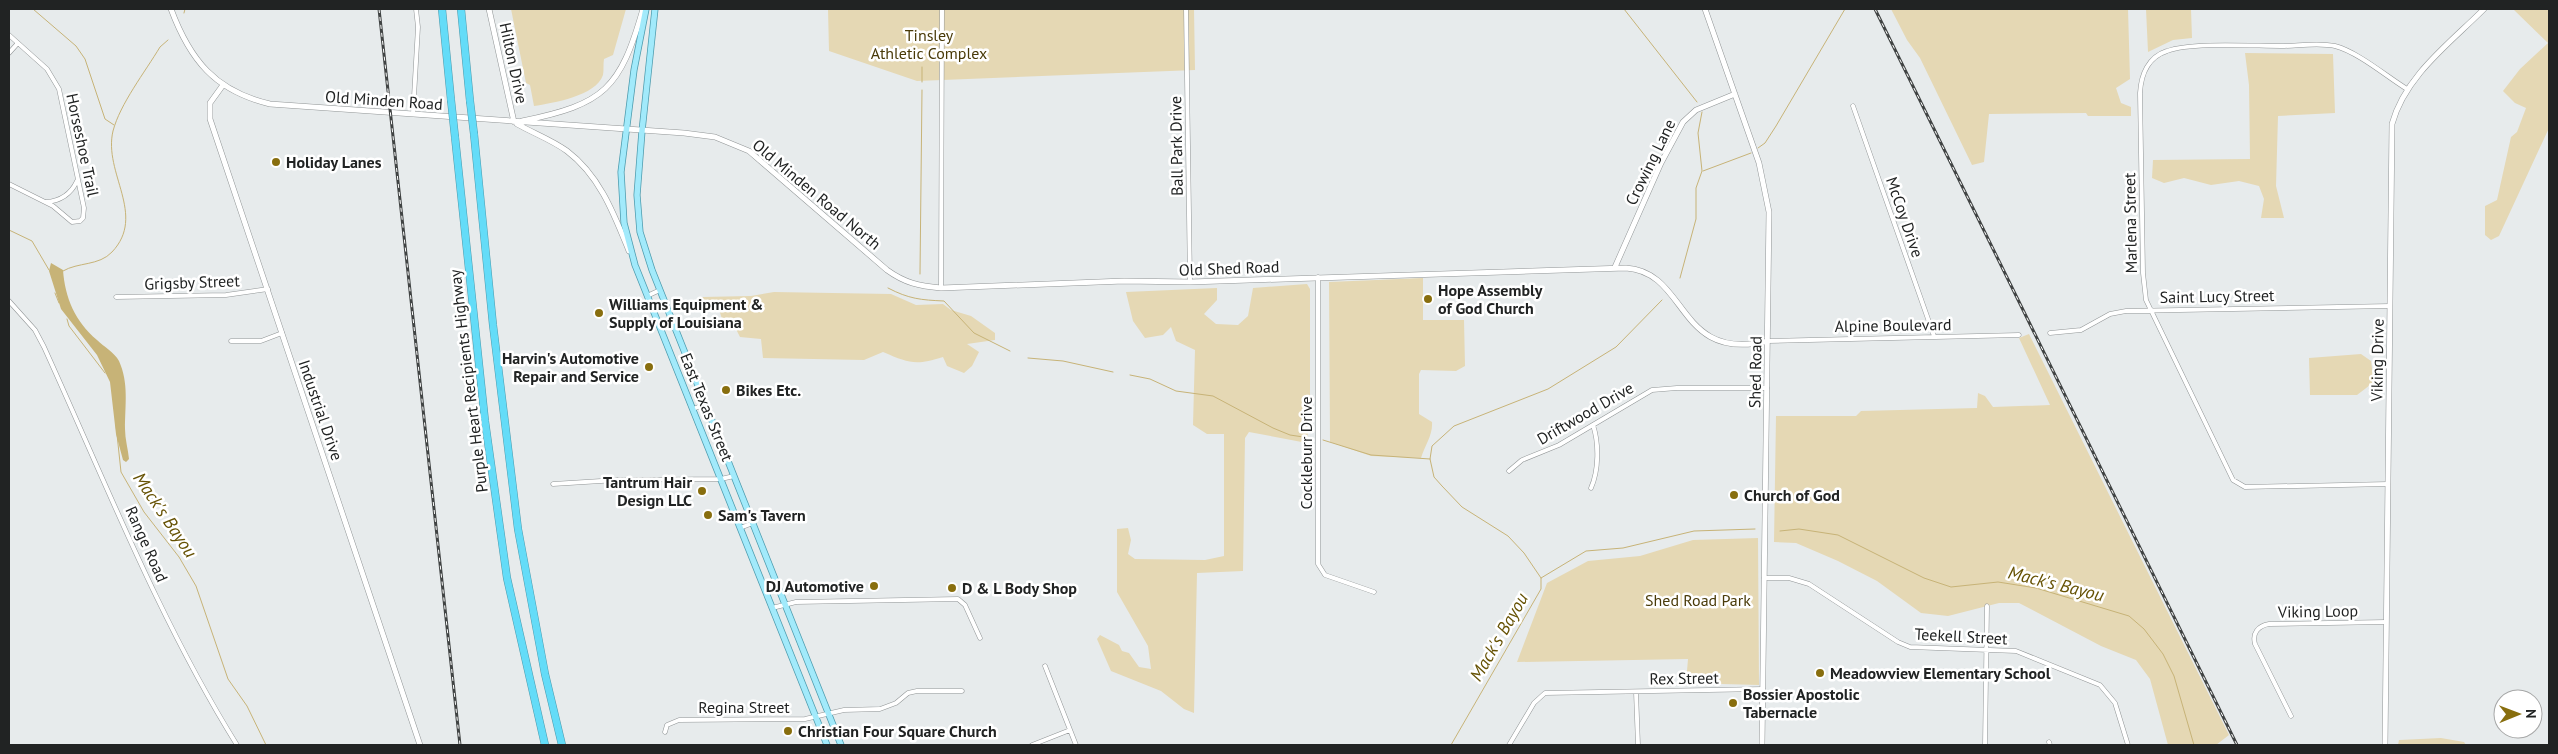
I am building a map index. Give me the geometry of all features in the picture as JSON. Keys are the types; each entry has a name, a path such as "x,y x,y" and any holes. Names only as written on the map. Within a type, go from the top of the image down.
{"highway":[{"name":"Purple Heart Recipients Highway","path":"442,9 485,422 507,578 545,745"},
{"name":"Purple Heart Recipients Highway","path":"462,9 493,325 518,529 545,674 562,745"}],"main road":[{"name":"East Texas Street","path":"645,9 634,70 622,172 621,206 626,239 826,745"},
{"name":"East Texas Street","path":"655,9 638,178 638,221 643,242 660,290 841,745"}],"street":[{"name":"Old Minden Road","path":"171,9 188,48 205,70 223,85 244,97 270,104 642,131"},
{"path":"413,114 418,27 416,9"},
{"name":"Hilton Drive","path":"489,9 514,122"},
{"path":"514,122 569,110 590,100 603,90 625,62 645,9"},
{"path":"940,288 942,9"},
{"name":"Ball Park Drive","path":"1186,9 1190,282"},
{"name":"Shed Road","path":"1705,9 1759,163 1767,195 1770,229 1762,745"},
{"name":"Viking Drive","path":"2385,745 2390,142 2395,115 2407,89 2417,76 2484,9"},
{"name":"Horseshoe Trail","path":"9,35 47,70 57,84 63,101 78,179 84,212 82,220 72,222 46,202"},
{"path":"9,53 18,43"},
{"name":"Marlena Street","path":"2388,484 2245,487 2235,483 2149,310 2143,273 2140,93 2142,75 2150,62 2166,51 2177,49 2326,45 2352,54 2407,89"},
{"name":"Industrial Drive","path":"223,85 210,103 210,119 420,745"},
{"name":"Crowing Lane","path":"1615,267 1661,163 1683,122 1696,110 1735,94"},
{"name":"McCoy Drive","path":"1853,106 1934,336"},
{"path":"514,122 568,152 593,179 613,211 635,265"},
{"name":"Old Minden Road North","path":"642,131 700,134 740,146 758,157 901,280 916,285 940,288"},
{"path":"9,184 46,202 56,201 66,196 78,179"},
{"name":"Old Shed Road","path":"940,288 1124,281 1190,282 1615,267 1632,268 1655,277 1671,293 1690,322 1706,335 1732,343 1768,341"},
{"name":"Cockleburr Drive","path":"1318,278 1318,564 1325,575 1374,592"},
{"name":"Grigsby Street","path":"116,297 226,295 268,289"},
{"path":"647,296 660,290"},
{"name":"Range Road","path":"9,302 24,315 44,347 162,609 197,677 237,745"},
{"name":"Saint Lucy Street","path":"2050,333 2081,330 2103,317 2118,312 2390,306"},
{"path":"231,341 261,341 282,333"},
{"name":"Alpine Boulevard","path":"1768,341 2019,335"},
{"name":"Driftwood Drive","path":"1509,471 1522,460 1559,445 1652,390 1677,388 1767,388"},
{"path":"693,410 706,404"},
{"path":"1591,488 1596,468 1596,438 1593,425"},
{"path":"554,484 617,480 721,479 734,476"},
{"path":"740,528 753,523"},
{"name":"Teekell Street","path":"1764,578 1789,578 1809,584 1890,637 1910,647 2025,653 2100,686 2115,703 2128,745"},
{"path":"772,608 785,604 958,599 965,606 980,638"},
{"path":"1985,745 1987,606"},
{"name":"Viking Loop","path":"2291,716 2255,644 2255,634 2259,628 2269,624 2386,622"},
{"path":"1045,666 1076,745"},
{"name":"Rex Street","path":"1509,745 1534,703 1545,693 1763,689"},
{"name":"Regina Street","path":"665,732 667,725 679,720 815,718 844,710 886,708 908,693 917,691 962,691"},
{"path":"1636,692 1638,745"},
{"path":"1032,745 1070,730"}],"green space":[{"path":"511,9 626,9 613,55 604,59 603,75 599,82 592,88 573,97 534,106 530,85 526,83"},
{"name":"Tinsley Athletic Complex","path":"828,9 1194,9 1195,70 917,81 829,51"},
{"path":"1891,9 2128,9 2130,79 2116,88 2121,103 2131,107 2131,116 2088,116 2086,113 1989,114 1984,162 1972,165 1920,58 1907,40"},
{"path":"2146,9 2191,9 2192,38 2173,40 2148,52"},
{"path":"2513,9 2549,9 2549,128 2499,236 2491,240 2485,235 2485,206 2497,200 2511,137 2517,132 2526,108 2515,103 2503,91 2520,69 2548,43"},
{"path":"2245,53 2333,54 2335,113 2278,116 2276,186 2284,218 2261,218 2264,199 2259,186 2239,181 2211,185 2184,178 2164,183 2152,178 2153,160 2250,159 2249,85"},
{"path":"1423,278 1423,320 1464,320 1465,366 1456,371 1421,370 1419,374 1419,414 1432,422 1430,436 1421,458 1371,456 1330,442 1329,282"},
{"path":"1307,284 1310,289 1310,408 1307,443 1249,432 1245,438 1243,571 1197,573 1194,713 1184,709 1161,691 1111,671 1097,639 1100,635 1119,645 1122,651 1129,653 1139,667 1151,669 1148,646 1117,592 1117,529 1128,528 1131,540 1128,554 1135,559 1205,560 1224,556 1224,434 1207,434 1193,425 1195,350 1176,341 1171,327 1163,335 1145,338 1133,321 1126,292 1217,288 1217,300 1204,314 1216,324 1238,325 1248,316 1253,288"},
{"path":"774,292 891,294 916,305 943,304 951,310 971,316 995,333 995,340 967,344 979,352 972,366 964,373 947,366 943,357 925,362 912,362 883,352 864,360 763,358 761,339 740,337 734,325 724,326 719,309 706,306 702,297 751,296"},
{"path":"2029,334 2229,735 2216,745 2168,745 2150,679 2136,660 2101,646 2019,603 1999,603 1948,616 1921,613 1877,581 1838,561 1796,543 1774,542 1776,416 1856,416 1861,411 1977,408 1978,393 1985,396 1993,407 2050,405 2019,338"},
{"path":"2361,354 2371,361 2374,382 2357,395 2310,395 2309,358"},
{"name":"Shed Road Park","path":"1758,538 1759,685 1686,683 1688,659 1517,662 1547,583 1588,561 1640,556 1693,540"},
{"path":"2441,738 2464,742 2466,745 2398,745 2399,740"}],"shaded area":[{"path":"51,263 63,270 66,290 77,317 89,333 119,361 125,386 125,433 129,459 126,462 123,460 116,434 110,382 97,355 61,309 49,271"}],"waterway":[{"path":"33,9 76,46 85,59 105,119 114,125"},
{"path":"184,13 185,9"},
{"path":"1624,9 1697,102"},
{"path":"1758,148 1765,143 1776,126 1845,9"},
{"path":"63,271 101,260 112,252 122,238 126,223 125,209 114,162 112,147 113,131 121,110 134,88 160,47 168,40"},
{"path":"922,67 922,82"},
{"path":"920,274 922,90"},
{"path":"1680,278 1696,219 1696,188 1702,171 1698,133 1702,112"},
{"path":"1703,171 1751,153"},
{"name":"Mack's Bayou","path":"9,230 32,241 49,270"},
{"path":"888,288 902,295 944,301 974,333 1010,351"},
{"name":"Mack's Bayou","path":"55,293 59,303"},
{"path":"1541,578 1524,553 1508,536 1462,507 1434,477 1430,459 1432,446 1454,426 1548,389 1616,347 1662,300"},
{"name":"Mack's Bayou","path":"67,319 69,326 105,373"},
{"path":"1028,358 1063,361 1113,372"},
{"path":"1130,375 1150,379 1176,391 1213,396 1273,428 1290,435 1310,438"},
{"name":"Mack's Bayou","path":"116,425 121,472 144,512 179,557 196,586 228,679 247,706 266,745"},
{"path":"1323,440 1371,455 1430,459"},
{"name":"Mack's Bayou","path":"1451,745 1541,589 1541,578 1586,551 1623,548 1694,531 1755,529"},
{"name":"Mack's Bayou","path":"1780,531 1799,529 1838,535 1924,578 1951,587 1998,582 2036,588 2129,616 2144,629 2163,654 2174,676 2194,745"}],"railway":[{"path":"379,9 460,745"},
{"path":"1875,9 2237,745"}],"place":[{"name":"Holiday Lanes","path":"276,162"},
{"name":"Hope Assembly of God Church","path":"1428,299"},
{"name":"Williams Equipment & Supply of Louisiana","path":"599,313"},
{"name":"Harvin's Automotive Repair and Service","path":"649,367"},
{"name":"Bikes Etc.","path":"726,390"},
{"name":"Tantrum Hair Design LLC","path":"702,491"},
{"name":"Church of God","path":"1734,495"},
{"name":"Sam's Tavern","path":"708,515"},
{"name":"DJ Automotive","path":"874,586"},
{"name":"D & L Body Shop","path":"952,588"},
{"name":"Meadowview Elementary School","path":"1820,673"},
{"name":"Bossier Apostolic Tabernacle","path":"1733,703"},
{"name":"Christian Four Square Church","path":"788,731"}]}
